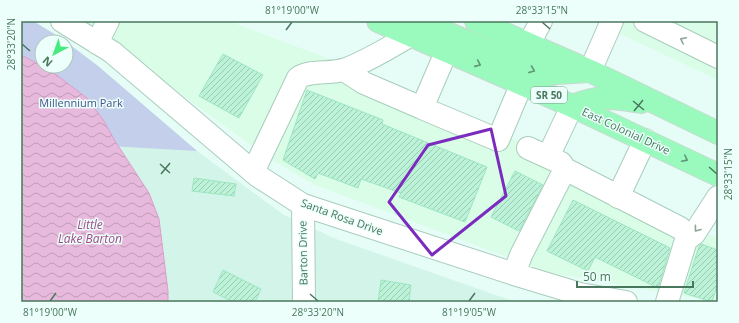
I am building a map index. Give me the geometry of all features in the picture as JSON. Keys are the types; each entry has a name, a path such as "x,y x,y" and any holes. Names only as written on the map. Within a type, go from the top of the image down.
{"highway":[{"name":"East Colonial Drive","path":"378,21 415,28 447,50 572,106 718,175"},
{"path":"476,21 590,71 718,133"},
{"path":"415,28 543,74 590,71"},
{"path":"572,106 595,98 612,98 664,106"}],"street":[{"name":"Santa Rosa Drive","path":"62,21 112,52 253,172 303,205 580,294 626,302"},
{"path":"97,43 108,21"},
{"path":"529,44 541,21"},
{"path":"590,71 612,21"},
{"path":"645,21 718,57"},
{"path":"253,172 298,78 304,74 344,70 415,28"},
{"path":"422,108 447,50"},
{"path":"344,70 364,83 498,140 522,83"},
{"path":"514,274 557,163 572,106"},
{"path":"618,197 645,140"},
{"path":"528,148 618,197 680,228"},
{"path":"667,302 686,240 694,234 718,197"},
{"name":"Barton Drive","path":"303,205 304,302"}],"highlighted area":[{"path":"491,129 506,196 432,255 389,202 428,145"}],"shaded area":[{"path":"21,21 33,21 54,34 34,34 34,74 74,74 74,48 98,66 197,151 284,215 336,239 516,302 21,302"},
{"path":"77,21 228,21 346,65 592,174 718,239 718,302 547,272 313,184 270,159 102,36"},
{"path":"593,21 718,21 718,80 716,79"}],"green space":[{"name":"Millennium Park","path":"21,21 33,21 54,34 34,34 34,74 74,74 74,48 98,66 197,151 21,141"}],"water":[{"name":"Little Lake Barton","path":"21,55 34,62 34,74 55,74 87,98 104,121 115,141 149,193 159,219 168,302 21,302"}],"building":[{"path":"223,54 263,75 239,118 199,96"},
{"path":"307,90 383,120 382,124 487,167 465,222 399,197 401,193 361,179 358,188 318,173 315,179 283,160"},
{"path":"515,171 543,185 519,231 491,217"},
{"path":"194,178 236,184 234,196 192,191"},
{"path":"573,200 670,248 658,288 595,257 588,271 547,251"},
{"path":"701,244 718,250 718,282 712,302 684,293 699,246"},
{"path":"223,270 261,289 255,302 233,302 213,292"},
{"path":"381,280 411,285 409,302 378,302"}]}
